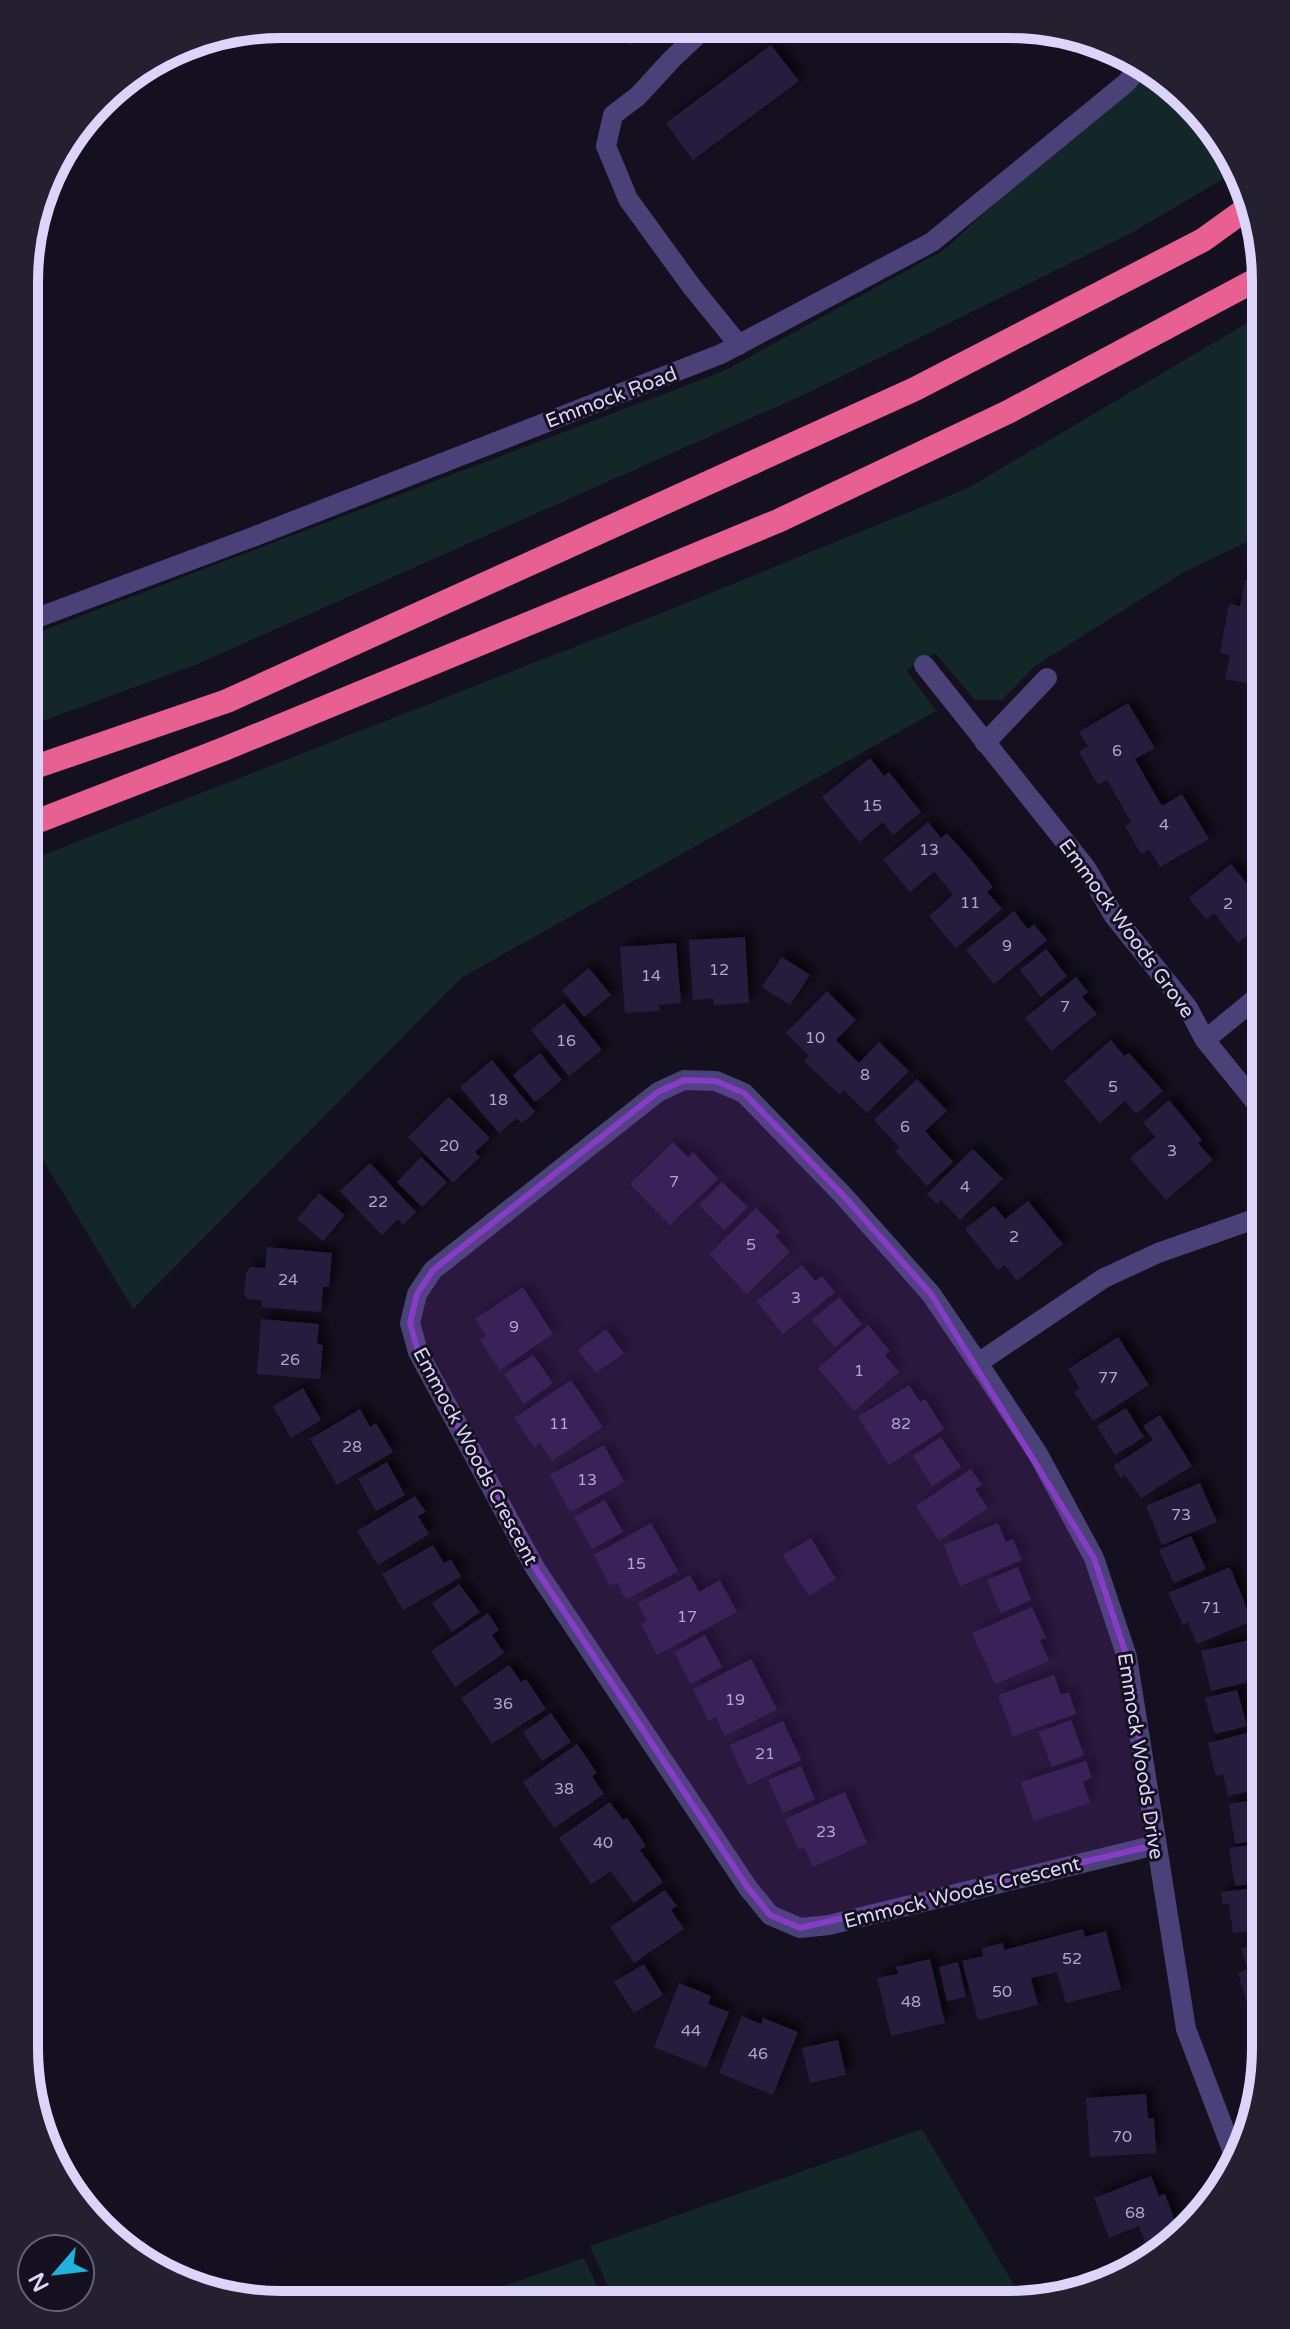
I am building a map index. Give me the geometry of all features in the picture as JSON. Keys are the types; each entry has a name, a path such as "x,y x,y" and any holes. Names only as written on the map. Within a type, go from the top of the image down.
{"highway":[{"path":"38,766 227,701 915,389 1203,240 1242,212"},
{"path":"38,821 224,749 778,521 1008,412 1252,282"}],"street":[{"path":"694,38 638,96 613,115 606,146 628,199 739,345"},
{"name":"Emmock Road","path":"38,618 280,527 721,354 932,242 1134,73"},
{"name":"Emmock Woods Grove","path":"924,665 1086,868 1114,916 1188,1008 1205,1040 1252,1097"},
{"path":"985,743 1047,678"},
{"path":"1205,1040 1252,1002"},
{"name":"Emmock Woods Crescent","path":"978,1363 931,1294 842,1194 744,1093 716,1081 684,1080 658,1092 433,1270 417,1294 410,1323 418,1352 535,1568 748,1888 770,1915 800,1928 829,1925 1156,1845"},
{"path":"978,1363 1104,1278 1158,1253 1251,1220"},
{"name":"Emmock Woods Drive","path":"978,1363 1038,1454 1094,1558 1127,1657 1186,2029 1231,2147"}],"highlighted area":[{"path":"684,1080 716,1081 744,1093 842,1194 931,1294 1094,1558 1127,1657 1156,1845 800,1928 770,1915 748,1888 535,1568 418,1352 410,1323 417,1294 433,1270 658,1092"}],"green space":[{"path":"1136,74 1169,98 1192,121 1228,176 1133,232 812,391 195,665 38,723 38,632 724,371 944,250"},
{"path":"1252,320 1252,540 1184,572 1035,666 1002,700 975,700 935,653 906,670 936,711 461,978 133,1309 38,1152 38,857 669,610 968,488"},
{"path":"922,2129 1017,2290 610,2291 590,2246"},
{"path":"584,2258 599,2291 490,2291"}],"building":[{"path":"626,38 640,38 631,45"},
{"path":"771,45 799,81 693,160 666,123"},
{"path":"1245,580 1252,581 1252,684 1225,679 1230,655 1220,653 1229,604 1240,606"},
{"path":"1128,703 1155,748 1135,759 1162,806 1182,794 1209,839 1160,867 1149,849 1141,854 1125,826 1131,822 1107,780 1098,785 1079,752 1088,746 1079,732"},
{"path":"870,758 884,776 889,772 921,812 893,835 883,822 859,842 822,797"},
{"path":"928,822 941,838 947,833 971,860 993,887 987,892 1002,909 956,948 929,916 953,895 944,883 934,872 910,892 883,860"},
{"path":"1231,864 1252,889 1252,932 1238,943 1214,913 1206,919 1189,898"},
{"path":"1014,911 1028,929 1034,924 1047,940 994,984 966,950"},
{"path":"745,937 749,1003 714,1005 713,998 693,1000 689,940"},
{"path":"676,943 681,1003 659,1005 660,1011 625,1013 620,947"},
{"path":"1046,949 1067,976 1041,997 1020,970"},
{"path":"782,957 810,975 790,1005 762,987"},
{"path":"589,968 611,995 584,1017 562,990"},
{"path":"1076,977 1088,992 1082,997 1097,1014 1051,1051 1025,1018"},
{"path":"827,991 856,1020 836,1040 859,1063 879,1042 909,1071 867,1113 844,1090 839,1094 804,1061 809,1056 786,1033"},
{"path":"564,1003 602,1050 569,1076 531,1030"},
{"path":"1111,1040 1124,1056 1129,1053 1163,1091 1136,1114 1125,1101 1100,1123 1064,1081"},
{"path":"540,1053 562,1080 535,1102 513,1075"},
{"path":"492,1060 535,1112 522,1123 517,1118 499,1133 460,1087"},
{"path":"917,1079 947,1111 925,1131 953,1162 927,1186 895,1151 899,1147 874,1120"},
{"path":"449,1097 490,1138 475,1152 480,1157 453,1183 408,1137"},
{"path":"1169,1100 1202,1140 1198,1143 1213,1160 1166,1200 1130,1158 1155,1137 1143,1123"},
{"path":"673,1142 688,1157 693,1152 718,1179 670,1225 630,1184"},
{"path":"973,1149 1003,1179 960,1220 941,1200 937,1204 927,1194"},
{"path":"421,1157 447,1182 422,1207 397,1182"},
{"path":"370,1163 416,1212 403,1225 398,1219 382,1235 340,1191"},
{"path":"722,1182 748,1207 724,1230 699,1205"},
{"path":"319,1193 345,1215 323,1241 297,1219"},
{"path":"1028,1201 1063,1244 1017,1281 1005,1265 998,1270 965,1229 994,1206 1005,1219"},
{"path":"756,1208 780,1232 775,1236 790,1252 747,1294 709,1254"},
{"path":"267,1247 332,1253 329,1287 323,1287 321,1312 262,1307 262,1300 248,1299 244,1294 246,1272 251,1267 265,1268"},
{"path":"802,1265 815,1281 822,1276 835,1292 783,1334 757,1301"},
{"path":"523,1287 553,1334 500,1370 480,1340 486,1336 475,1319"},
{"path":"839,1297 862,1324 835,1347 812,1320"},
{"path":"261,1319 319,1324 317,1344 323,1345 320,1379 257,1374"},
{"path":"868,1325 890,1351 885,1355 899,1372 854,1411 818,1368"},
{"path":"606,1329 624,1353 596,1373 578,1350"},
{"path":"1118,1337 1149,1385 1093,1421 1074,1392 1080,1388 1068,1369"},
{"path":"533,1355 553,1383 524,1404 504,1374"},
{"path":"571,1380 603,1427 552,1461 540,1443 534,1447 514,1418"},
{"path":"909,1385 920,1402 925,1399 944,1429 889,1465 858,1417"},
{"path":"303,1388 321,1420 291,1438 273,1406"},
{"path":"1126,1408 1144,1437 1115,1455 1097,1426"},
{"path":"360,1409 370,1427 376,1423 393,1452 337,1485 310,1439"},
{"path":"1160,1415 1192,1466 1141,1498 1125,1475 1121,1478 1113,1466 1153,1440 1143,1426"},
{"path":"941,1437 961,1467 932,1486 913,1456"},
{"path":"604,1445 624,1482 570,1512 550,1475"},
{"path":"387,1462 405,1495 376,1511 358,1479"},
{"path":"971,1469 982,1485 975,1489 988,1508 939,1541 916,1506"},
{"path":"1200,1483 1217,1522 1162,1545 1146,1506"},
{"path":"415,1496 426,1512 418,1516 429,1534 378,1565 357,1531"},
{"path":"605,1500 623,1532 592,1549 574,1517"},
{"path":"651,1523 678,1571 626,1600 617,1582 610,1586 594,1555"},
{"path":"998,1523 1006,1542 1013,1539 1022,1560 960,1586 944,1545"},
{"path":"1191,1536 1206,1569 1174,1583 1159,1550"},
{"path":"811,1538 836,1579 809,1596 783,1555"},
{"path":"433,1545 444,1563 451,1559 461,1577 403,1610 382,1574"},
{"path":"1018,1567 1031,1600 1001,1613 987,1580"},
{"path":"1230,1567 1251,1621 1197,1644 1188,1622 1183,1625 1168,1593"},
{"path":"690,1575 699,1592 720,1580 737,1612 657,1655 641,1624 647,1621 638,1603"},
{"path":"459,1584 480,1612 452,1632 432,1603"},
{"path":"1032,1607 1046,1638 1040,1640 1049,1661 995,1684 972,1633"},
{"path":"488,1613 499,1630 492,1635 504,1653 455,1687 431,1651"},
{"path":"705,1635 722,1667 691,1684 674,1652"},
{"path":"1251,1640 1251,1681 1211,1691 1201,1651"},
{"path":"751,1659 777,1709 725,1736 716,1717 709,1721 693,1689"},
{"path":"509,1665 521,1682 526,1679 546,1709 492,1744 461,1698"},
{"path":"1054,1675 1061,1695 1069,1692 1076,1714 1013,1736 998,1695"},
{"path":"1237,1690 1247,1726 1215,1734 1205,1698"},
{"path":"551,1713 571,1742 542,1761 523,1732"},
{"path":"1071,1720 1084,1755 1052,1767 1039,1732"},
{"path":"783,1721 801,1760 748,1785 730,1745"},
{"path":"1251,1732 1251,1791 1228,1796 1223,1774 1216,1776 1208,1743"},
{"path":"577,1744 597,1773 592,1776 604,1794 554,1828 523,1782"},
{"path":"1086,1761 1092,1778 1083,1781 1090,1803 1034,1821 1021,1782"},
{"path":"801,1766 815,1799 783,1813 768,1780"},
{"path":"845,1792 867,1843 813,1867 804,1847 799,1850 785,1819"},
{"path":"1251,1800 1251,1841 1235,1844 1229,1804"},
{"path":"610,1802 623,1820 627,1818 646,1846 640,1850 663,1882 634,1903 611,1871 591,1884 559,1838"},
{"path":"1251,1845 1251,1884 1235,1886 1229,1848"},
{"path":"1251,1889 1251,1931 1233,1933 1229,1904 1223,1904 1221,1892"},
{"path":"665,1890 677,1906 671,1910 684,1929 634,1963 610,1927"},
{"path":"1083,1929 1085,1937 1106,1931 1121,1989 1066,2003 1057,1972 1031,1978 1038,2005 978,2020 962,1961 983,1956 982,1948 1003,1943 1004,1950"},
{"path":"1251,1945 1251,2006 1248,2007 1238,1973 1247,1969 1241,1948"},
{"path":"930,1959 945,2023 891,2036 877,1978 898,1974 896,1967"},
{"path":"958,1962 966,1997 947,2001 939,1967"},
{"path":"644,1964 663,1995 634,2013 614,1982"},
{"path":"679,1983 711,1996 708,2004 729,2012 706,2068 654,2047"},
{"path":"742,2016 761,2024 763,2018 798,2032 773,2095 719,2073"},
{"path":"838,2040 846,2075 810,2083 802,2048"},
{"path":"1146,2094 1148,2118 1154,2118 1156,2153 1090,2157 1086,2098"},
{"path":"1151,2176 1159,2196 1165,2194 1176,2224 1147,2248 1139,2226 1109,2238 1094,2198"}]}
